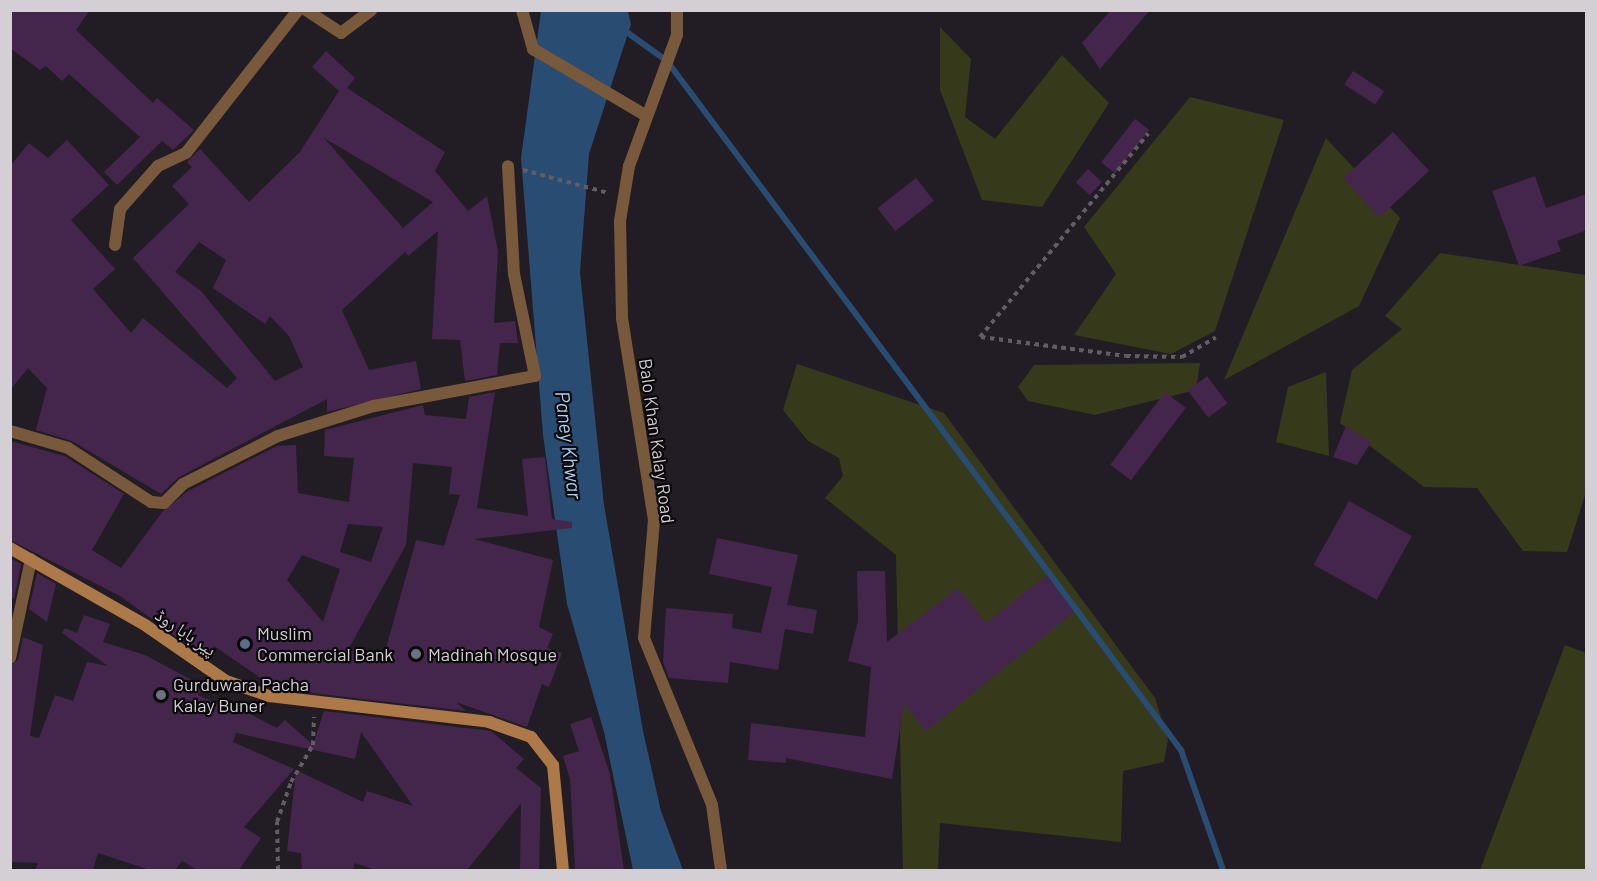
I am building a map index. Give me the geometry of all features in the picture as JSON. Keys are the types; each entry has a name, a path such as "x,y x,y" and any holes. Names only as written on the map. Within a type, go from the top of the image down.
{"main road":[{"name":"پیر بابا روڈ","path":"10,548 145,625 226,681 313,704 489,722 531,737 553,765 563,870"}],"street":[{"path":"115,245 120,209 158,166 186,153 298,10"},
{"path":"306,10 341,33 371,10"},
{"path":"522,10 533,49 645,115"},
{"name":"Balo Khan Kalay Road","path":"677,10 677,35 645,115 620,221 622,318 654,520 644,638 712,805 723,870"},
{"path":"10,432 68,448 151,502 164,503 183,484 278,436 374,406 535,376 514,274 508,166"},
{"path":"10,658 31,559"}],"path":[{"path":"1148,134 980,337 1126,356 1182,357 1216,337"},
{"path":"508,166 598,191"},
{"path":"278,870 277,822 291,782 313,745 313,704"}],"green space":[{"path":"940,27 971,59 965,117 995,139 1062,55 1109,103 1042,207 982,200 940,90"},
{"path":"1190,97 1284,120 1215,331 1171,354 1074,335 1116,274 1084,227"},
{"path":"1326,138 1400,218 1359,306 1224,380"},
{"path":"1440,253 1586,275 1586,492 1567,552 1523,551 1477,488 1424,487 1340,423 1352,370 1402,329 1385,316"},
{"path":"1200,363 1196,390 1095,415 1028,401 1018,387 1034,365"},
{"path":"797,364 944,413 1155,698 1168,740 1164,762 1123,771 1121,842 940,823 938,870 903,870 896,555 825,498 843,476 839,458 808,441 783,410"},
{"path":"1326,372 1329,456 1276,442 1288,387"},
{"path":"1565,645 1586,653 1586,870 1480,870"}],"water":[{"name":"Paney Khwar","path":"541,11 628,11 631,24 589,154 580,272 604,505 643,731 661,811 683,870 633,870 604,732 567,604 543,435 521,158"}],"building":[{"path":"10,10 90,10 76,30 153,103 157,98 194,130 173,150 162,141 117,185 104,172 140,137 69,74 62,81 46,66 40,70 10,48"},
{"path":"1111,10 1150,10 1100,69 1082,43"},
{"path":"326,51 355,78 347,88 445,152 435,171 468,211 487,196 498,251 494,323 515,321 518,343 500,343 497,375 465,381 460,340 432,339 438,231 408,256 405,252 342,310 369,370 416,361 421,389 327,412 327,399 179,477 161,494 72,441 36,430 47,388 28,368 10,390 10,166 29,143 48,158 67,140 109,185 71,220 115,269 93,289 131,333 143,318 227,388 237,378 133,258 189,204 172,186 192,167 187,162 200,149 249,202 300,152 339,91 312,67","holes":["324,138 433,202 403,228","199,242 226,260 213,288 265,324 270,316 289,336 303,367 275,381 201,291 175,272"]},
{"path":"1353,71 1384,91 1375,105 1344,84"},
{"path":"1135,119 1149,130 1115,173 1101,162"},
{"path":"1393,132 1429,171 1379,217 1343,178"},
{"path":"1088,169 1102,182 1090,195 1076,182"},
{"path":"1535,176 1546,208 1587,194 1587,230 1557,241 1561,251 1519,266 1492,191"},
{"path":"916,178 934,201 895,231 877,208"},
{"path":"1207,376 1227,403 1208,418 1188,390"},
{"path":"495,392 477,508 528,516 522,459 545,457 552,519 572,522 572,528 474,539 553,560 539,627 553,634 547,648 562,653 549,687 542,684 527,727 456,702 466,711 312,693 294,684 288,690 277,689 214,646 205,657 120,596 10,540 10,441 65,456 124,494 92,550 121,568 163,511 188,491 277,446 296,445 298,493 349,502 354,458 324,456 325,430 423,405 425,415 466,419 469,397","holes":["413,463 452,467 449,494 460,495 444,546 416,540 382,663 349,648 406,545","348,524 383,527 371,562 340,552","302,555 340,569 323,622 287,580"]},
{"path":"1165,392 1186,408 1131,480 1110,465"},
{"path":"1346,426 1371,442 1357,465 1333,457"},
{"path":"1349,501 1412,536 1377,600 1314,565"},
{"path":"717,538 798,555 787,605 817,610 813,634 785,629 778,670 730,662 728,683 669,678 663,662 666,608 733,614 732,628 761,633 772,587 709,574"},
{"path":"10,558 21,564 14,599 10,596"},
{"path":"857,571 885,571 887,642 958,588 986,623 1047,575 1074,612 926,731 904,704 892,779 786,758 786,763 748,760 751,723 865,737 871,667 848,661 858,621"},
{"path":"37,573 56,584 47,622 29,609"},
{"path":"84,615 110,624 103,642 145,655 203,686 198,695 230,710 232,705 277,728 285,720 313,745 324,711 491,731 524,759 516,768 541,788 539,870 520,870 521,803 467,870 376,870 354,863 354,870 302,870 301,853 287,851 296,770 363,802 367,791 413,806 361,732 355,759 236,733 233,742 294,769 244,827 261,838 239,870 197,870 182,861 175,870 150,870 98,853 93,870 35,870 38,863 10,862 10,666 18,660 23,637 43,645 30,736 39,738 55,695 73,701 87,662 108,666 62,633 65,628 77,633"},
{"path":"591,717 610,774 624,870 575,870 570,779 563,756 579,751 570,724"}],"waterway":[{"path":"621,28 667,61 1181,750 1223,870"}],"place":[{"name":"Muslim Commercial Bank","path":"245,644"},
{"name":"Madinah Mosque","path":"416,654"},
{"name":"Gurduwara Pacha Kalay Buner","path":"161,695"}]}
